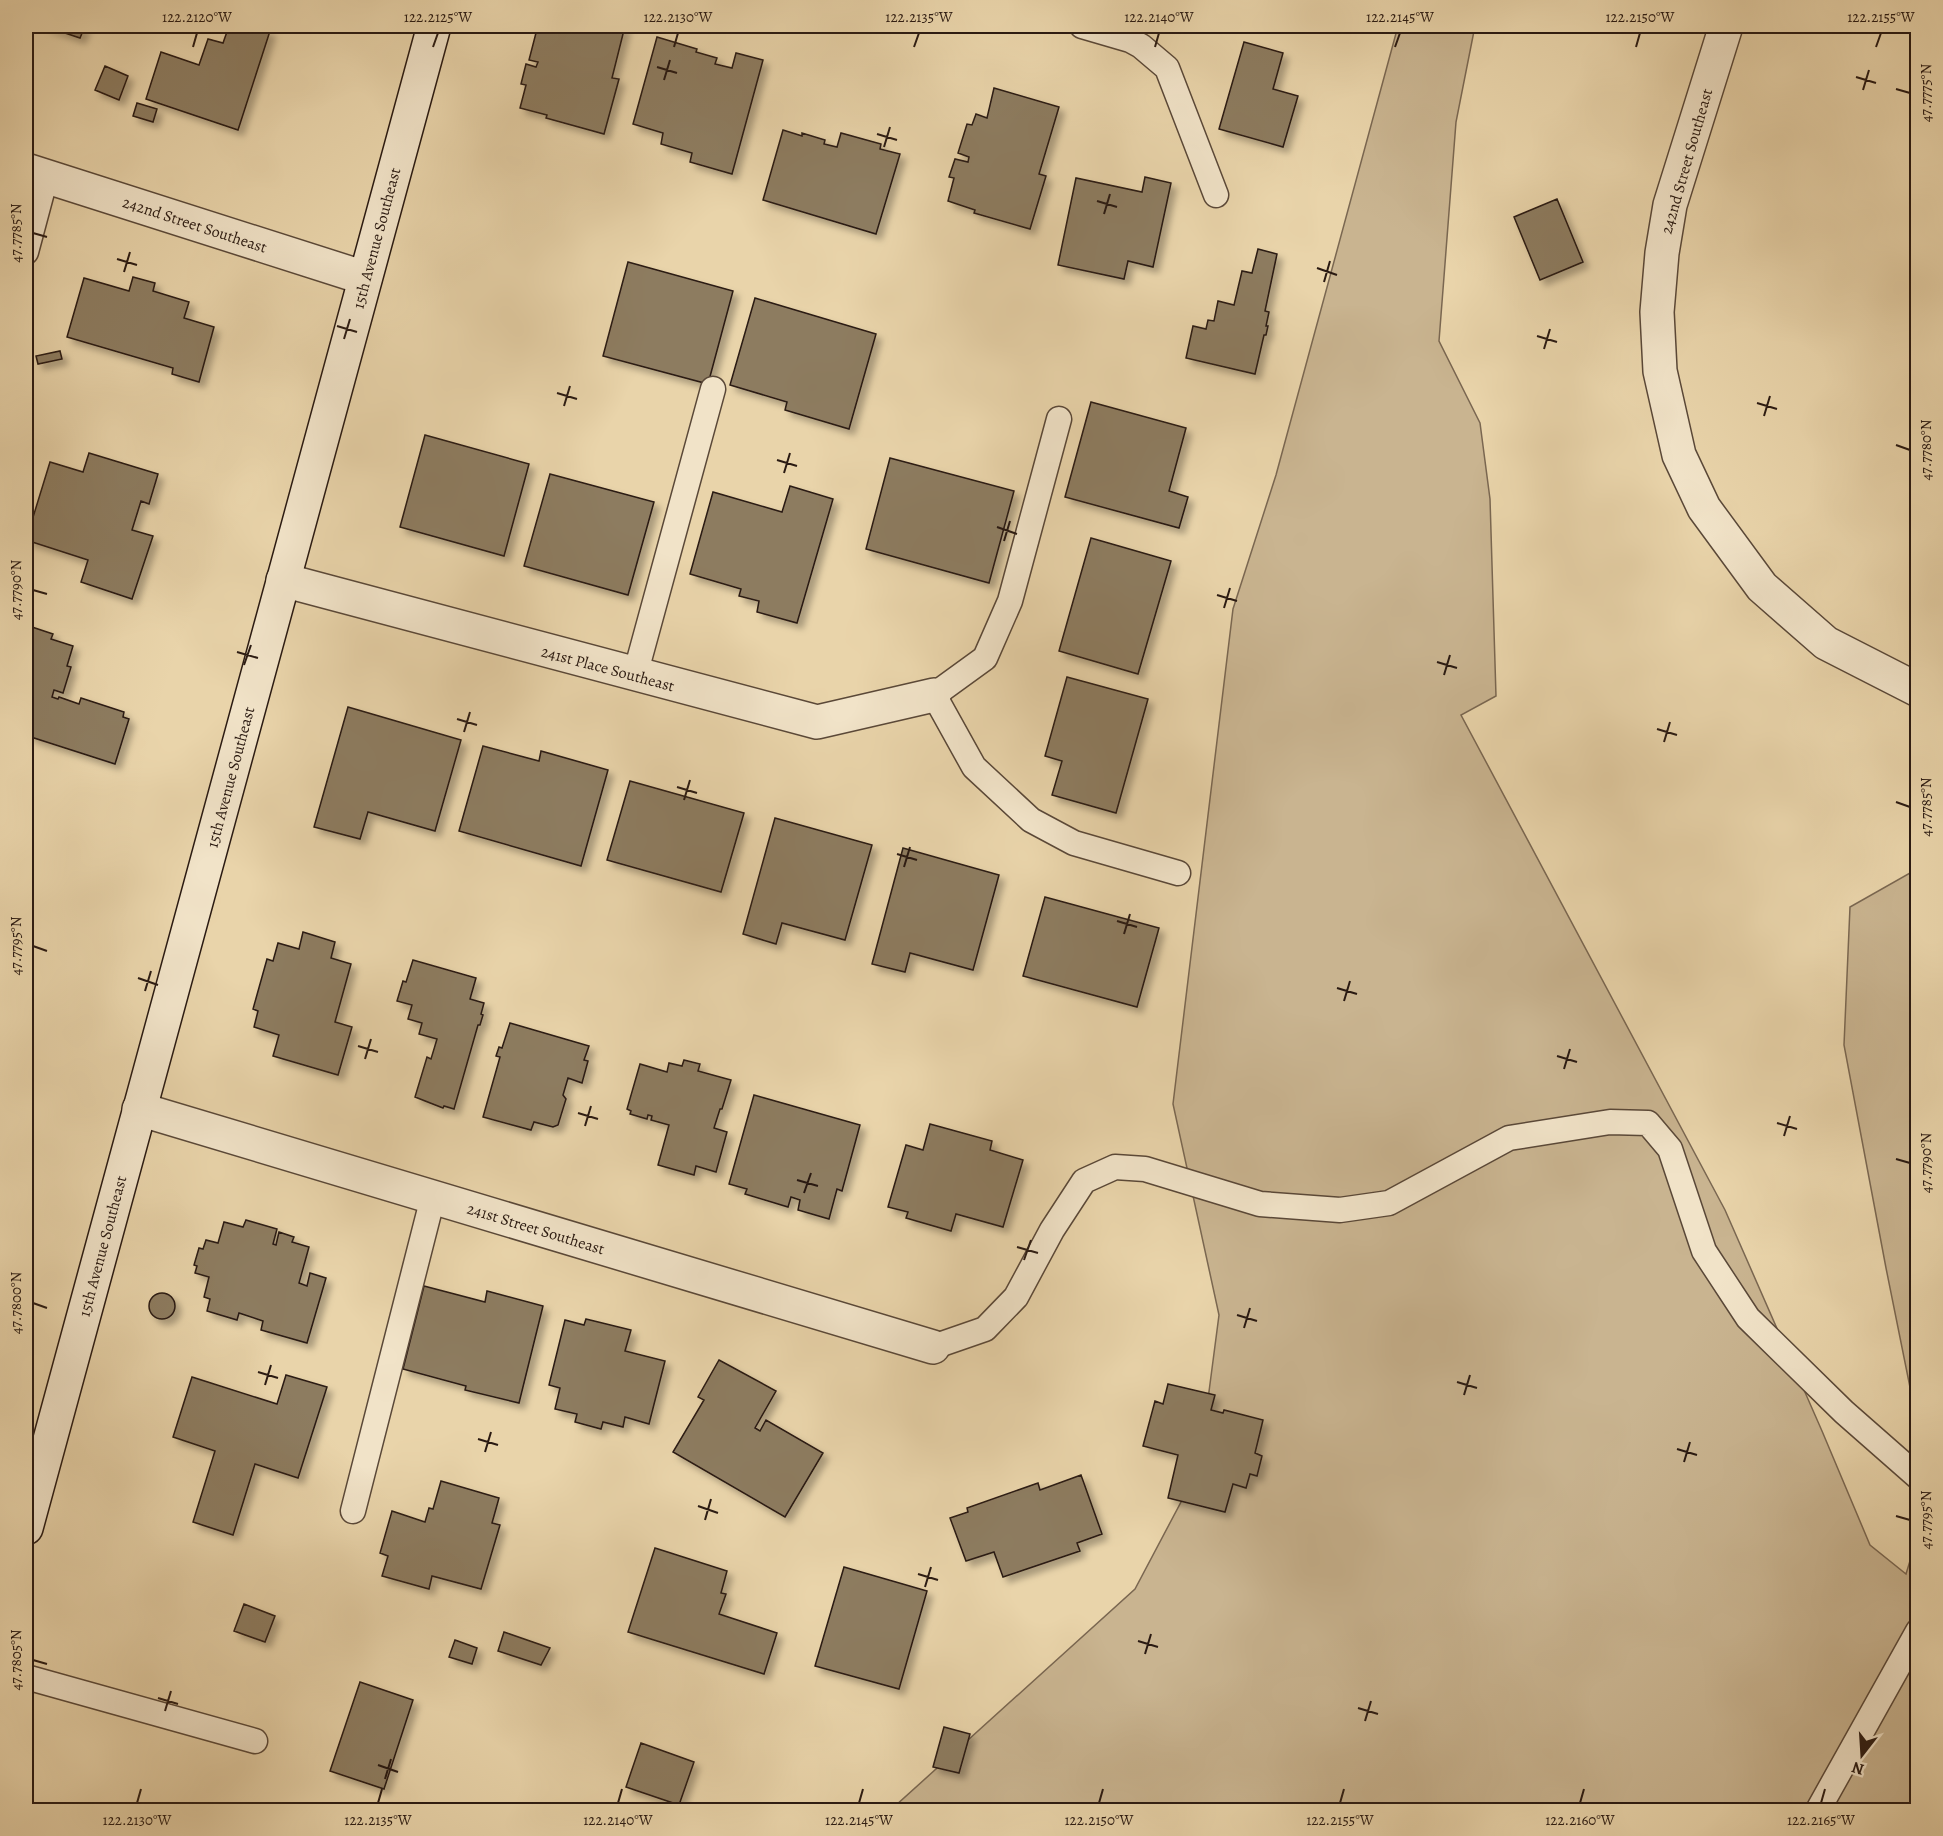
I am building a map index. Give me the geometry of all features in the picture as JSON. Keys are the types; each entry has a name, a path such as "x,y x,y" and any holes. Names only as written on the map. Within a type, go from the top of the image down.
{"street":[{"name":"15th Avenue Southeast","path":"26,1528 434,26"},
{"name":"242nd Street Southeast","path":"1726,26 1670,205 1662,253 1657,312 1660,370 1679,456 1704,508 1762,587 1826,643 1917,690"},
{"name":"242nd Street Southeast","path":"36,173 365,278"},
{"name":"241st Place Southeast","path":"283,580 817,722 934,695"},
{"name":"241st Street Southeast","path":"139,1110 933,1347"}],"lane":[{"path":"1082,26 1135,43 1154,55 1167,68 1216,195"},
{"path":"26,252 36,173"},
{"path":"635,675 713,388"},
{"path":"1059,419 1010,601 985,658 934,695 974,767 1031,820 1074,843 1178,873"},
{"path":"933,1347 985,1329 1016,1297 1052,1230 1084,1181 1115,1167 1145,1169 1260,1204 1340,1210 1389,1203 1509,1138 1610,1122 1648,1123 1670,1149 1704,1251 1748,1318 1844,1412 1917,1477"},
{"path":"353,1511 433,1197"},
{"path":"1818,1810 1917,1631"},
{"path":"26,1677 255,1741"}],"shaded area":[{"path":"1398,26 1475,26 1456,122 1439,341 1480,423 1490,499 1496,696 1461,715 1725,1210 1870,1545 1906,1574 1917,1538 1917,1810 893,1810 1135,1589 1199,1468 1219,1315 1173,1104 1233,609 1276,475"},
{"path":"1917,869 1917,1422 1844,1045 1850,907"}],"building":[{"path":"44,26 85,26 80,38"},
{"path":"229,26 252,26 270,31 238,130 146,99 161,52 199,65 208,39 223,43"},
{"path":"546,26 625,26 612,78 619,79 604,134 546,118 547,115 520,108 526,85 521,84 526,64 536,67 538,62 529,60 537,29 544,31"},
{"path":"657,37 697,49 696,52 717,58 715,64 732,68 736,53 763,60 732,174 690,162 692,153 661,144 663,133 633,124"},
{"path":"1244,42 1283,53 1273,89 1298,96 1283,147 1219,129"},
{"path":"105,66 128,76 119,100 95,90"},
{"path":"994,88 1059,107 1039,174 1046,176 1030,229 974,213 975,210 948,201 954,178 949,177 955,159 968,162 969,157 958,153 967,124 972,125 976,114 987,118"},
{"path":"137,103 157,109 153,122 133,116"},
{"path":"783,130 825,140 824,144 837,147 841,133 881,144 880,149 900,154 876,234 763,200"},
{"path":"1145,177 1171,183 1153,267 1128,261 1124,279 1058,265 1076,178 1142,192"},
{"path":"1557,199 1583,262 1540,280 1514,217"},
{"path":"1258,249 1277,254 1265,311 1269,312 1266,326 1268,326 1255,374 1186,358 1193,326 1206,329 1208,320 1214,321 1218,301 1234,305 1242,271 1252,273"},
{"path":"628,262 733,291 708,384 603,356"},
{"path":"133,277 155,283 153,291 189,302 184,318 214,327 199,382 172,374 173,368 67,337 84,278 129,291"},
{"path":"755,298 876,334 849,429 785,410 787,402 730,385"},
{"path":"60,351 62,359 38,364 36,356"},
{"path":"1091,402 1186,428 1169,491 1188,497 1179,528 1065,497"},
{"path":"425,435 529,464 504,556 400,527"},
{"path":"89,453 158,474 149,504 141,501 132,530 153,536 132,599 81,582 88,560 26,540 50,462 83,472"},
{"path":"890,458 1014,491 989,583 866,549"},
{"path":"550,474 654,502 628,595 524,566"},
{"path":"790,486 833,499 797,623 757,612 759,601 739,596 741,589 690,574 713,492 782,512"},
{"path":"1091,538 1171,561 1138,674 1059,651"},
{"path":"26,625 53,634 51,639 73,646 67,666 71,667 63,693 54,690 52,697 79,704 81,698 124,712 123,717 129,719 115,764 31,737 32,735 26,733"},
{"path":"1067,677 1148,699 1116,813 1052,795 1062,761 1045,756"},
{"path":"348,707 461,740 435,831 368,812 360,839 314,827"},
{"path":"483,746 539,761 541,751 608,770 581,866 459,831"},
{"path":"630,781 744,813 721,892 607,860"},
{"path":"775,818 872,845 845,940 782,923 776,944 743,934"},
{"path":"903,848 999,875 973,970 910,953 905,972 872,964"},
{"path":"1045,897 1159,928 1137,1007 1023,976"},
{"path":"303,932 335,942 331,958 351,964 335,1022 352,1027 338,1075 273,1056 279,1035 254,1027 258,1011 253,1009 267,959 273,961 278,943 299,949"},
{"path":"413,960 476,978 470,999 484,1003 481,1014 483,1015 478,1025 454,1109 444,1106 443,1108 415,1097 427,1057 431,1059 437,1039 419,1034 422,1023 408,1019 412,1005 397,1001"},
{"path":"510,1023 589,1046 584,1060 588,1061 582,1083 568,1078 563,1095 566,1099 558,1125 553,1127 534,1122 531,1130 483,1117 500,1057 496,1056 499,1047 502,1048"},
{"path":"684,1060 700,1064 698,1071 731,1080 714,1128 727,1132 716,1172 696,1166 694,1175 658,1165 669,1125 651,1120 652,1116 648,1115 647,1119 630,1114 631,1111 627,1109 640,1064 667,1072 669,1063 682,1066"},
{"path":"754,1095 860,1125 842,1191 837,1189 829,1219 798,1210 800,1200 791,1197 788,1207 745,1194 747,1189 729,1184"},
{"path":"930,1124 992,1141 990,1150 1023,1160 1003,1227 956,1214 951,1231 906,1218 908,1212 888,1207 906,1145 923,1150"},
{"path":"246,1220 277,1229 273,1244 276,1245 279,1232 294,1237 292,1242 309,1247 299,1283 307,1286 310,1273 326,1278 307,1343 261,1330 263,1321 239,1313 237,1320 207,1311 210,1299 204,1297 209,1277 195,1273 197,1266 194,1265 199,1248 203,1249 206,1240 218,1243 224,1222 243,1227"},
{"path":"424,1286 485,1302 487,1291 543,1306 519,1403 465,1390 466,1386 403,1369"},
{"path":"162,1293 171,1297 175,1306 171,1315 162,1319 153,1315 149,1306 153,1297"},
{"path":"586,1319 631,1330 625,1351 665,1361 649,1424 625,1417 623,1427 603,1422 601,1429 575,1422 577,1414 555,1409 560,1388 549,1385 565,1320 584,1325"},
{"path":"719,1360 776,1391 755,1428 760,1431 766,1420 823,1453 785,1517 673,1452 704,1400 698,1397"},
{"path":"286,1375 327,1387 298,1478 255,1464 233,1535 193,1522 215,1451 173,1437 192,1377 277,1404"},
{"path":"1168,1384 1215,1395 1211,1410 1223,1413 1224,1410 1263,1420 1255,1453 1262,1456 1257,1476 1250,1474 1246,1488 1233,1484 1225,1512 1168,1498 1178,1455 1143,1446 1155,1401 1163,1404"},
{"path":"1081,1475 1102,1534 1077,1543 1080,1551 1003,1577 994,1552 966,1561 950,1518 968,1512 967,1508 1038,1483 1040,1490"},
{"path":"441,1481 499,1498 492,1523 500,1525 481,1589 432,1576 429,1589 382,1576 388,1556 380,1553 392,1511 425,1522 429,1508 433,1509"},
{"path":"655,1548 727,1571 721,1593 726,1594 719,1614 777,1633 764,1674 628,1632"},
{"path":"844,1567 927,1591 899,1689 815,1666"},
{"path":"244,1604 275,1616 265,1642 234,1631"},
{"path":"504,1632 550,1648 541,1665 498,1651"},
{"path":"455,1640 477,1648 472,1664 449,1657"},
{"path":"360,1682 413,1700 384,1789 330,1771"},
{"path":"944,1727 970,1734 959,1773 933,1767"},
{"path":"641,1743 694,1762 679,1805 626,1787"}]}
